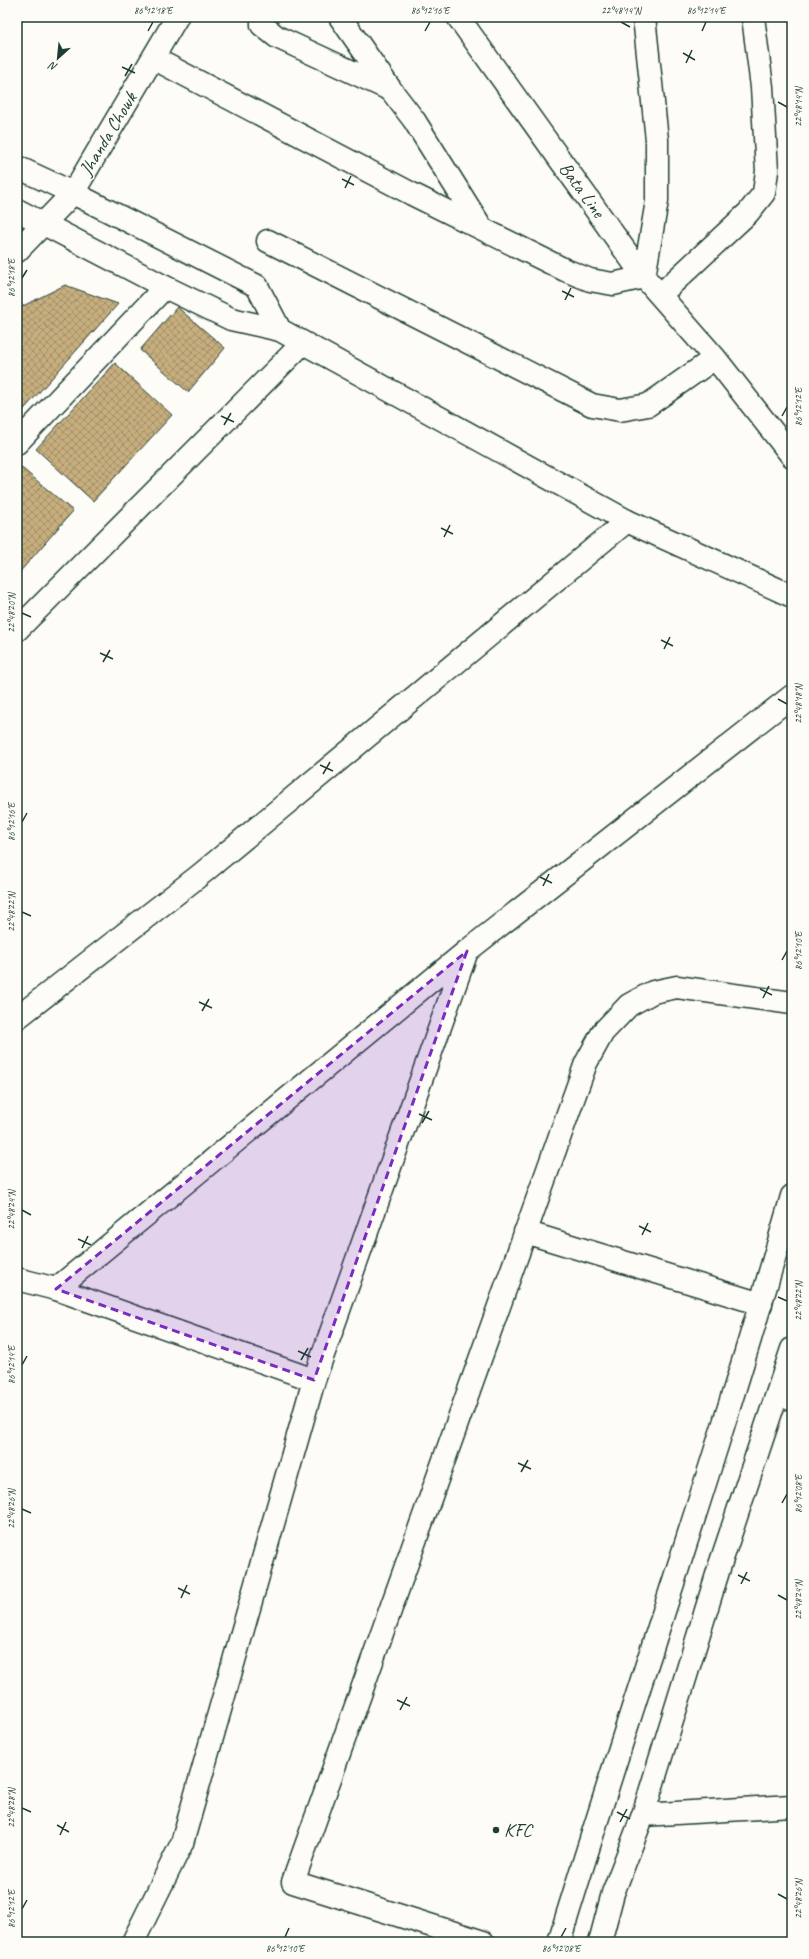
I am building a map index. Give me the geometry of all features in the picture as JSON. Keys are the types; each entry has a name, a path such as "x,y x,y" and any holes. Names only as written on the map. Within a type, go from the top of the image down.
{"street":[{"name":"Jhanda Chowk","path":"17,251 73,192 177,17"},
{"path":"262,17 262,25 277,37 390,90"},
{"path":"340,17 390,90 414,120 481,228"},
{"name":"Bata Line","path":"458,17 644,277 715,358 792,456"},
{"path":"153,58 412,194 481,228 590,280 613,284 644,277 657,201 657,140 644,17"},
{"path":"660,295 748,213 764,193 767,171 763,94 753,17"},
{"path":"17,167 73,192 257,286 280,330"},
{"path":"17,210 231,319 280,330 302,344 626,521 792,596"},
{"path":"268,241 592,405 620,410 648,405 715,358"},
{"path":"17,443 166,287"},
{"path":"17,630 302,344"},
{"path":"17,1018 200,875 626,521"},
{"path":"56,1289 467,951 792,696"},
{"path":"133,1942 182,1843 314,1380 467,951"},
{"path":"483,1942 293,1882 586,1063 603,1032 629,1005 653,992 677,987 792,1003"},
{"path":"558,1942 609,1776 761,1304 792,1196"},
{"path":"526,1232 761,1304"},
{"path":"17,1278 56,1289 314,1380"},
{"path":"600,1942 613,1893 643,1816 720,1565 785,1396 792,1349"},
{"path":"643,1816 792,1806"}],"highlighted area":[{"path":"467,951 314,1380 56,1289"}],"building":[{"path":"65,285 118,304 17,417 17,309"},
{"path":"177,307 225,348 188,392 140,350"},
{"path":"115,363 172,415 93,501 36,449"},
{"path":"17,464 73,511 17,575"}],"place":[{"name":"KFC","path":"496,1830"}]}
